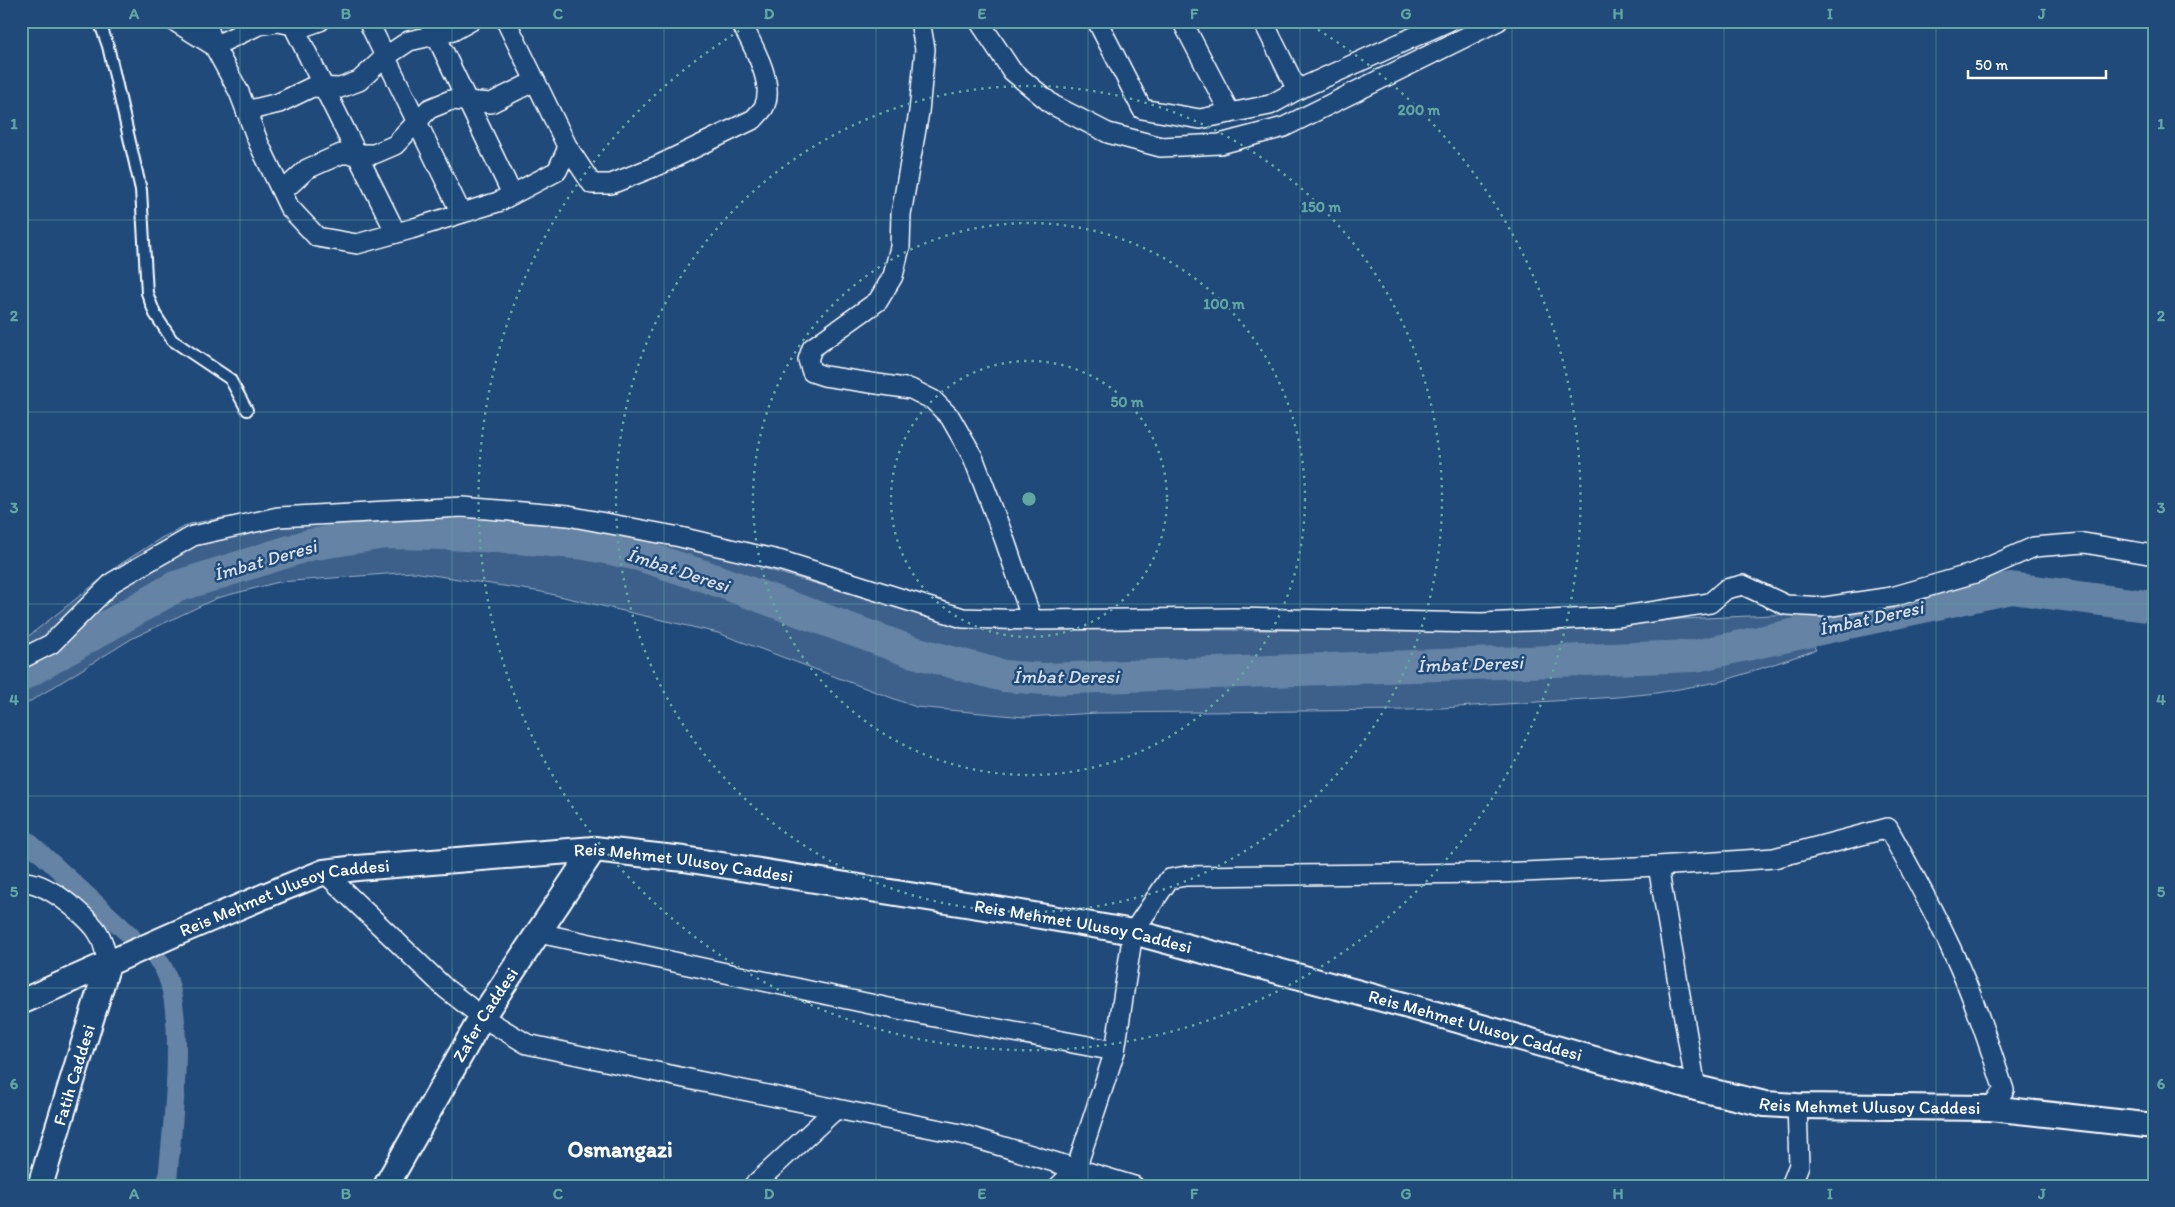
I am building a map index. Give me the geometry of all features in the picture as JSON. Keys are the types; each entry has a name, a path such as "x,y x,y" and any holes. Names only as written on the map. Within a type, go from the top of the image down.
{"street":[{"path":"174,21 214,46"},
{"path":"206,21 214,46 239,92 289,207 317,237 357,244 498,202 557,171 568,148"},
{"path":"214,46 259,25 278,22 292,23 303,27 320,21"},
{"path":"368,21 461,213"},
{"path":"246,111 279,103 312,87 340,88 359,80 385,57 408,41 432,28 453,31 471,21"},
{"path":"506,21 568,148 592,184 611,184 659,165 754,119 765,106 768,84 756,53 740,21"},
{"path":"920,21 925,49 920,103 901,214 900,247 894,276 878,301 854,320 812,348 808,360 812,372 824,376 911,389 934,400 950,417 973,457 1004,538 1032,620"},
{"path":"979,21 1012,71 1053,105 1108,133 1161,148 1220,144 1284,126 1498,21"},
{"path":"1097,21 1142,109 1200,119 1270,106 1297,90 1442,23"},
{"path":"1182,21 1230,112"},
{"path":"1263,21 1297,90"},
{"path":"292,23 396,233"},
{"path":"432,28 512,194"},
{"path":"282,192 307,169 341,154 374,154 395,145 429,109 451,100 491,103 535,81"},
{"path":"21,660 51,644 114,582 194,536 278,517 462,507 568,516 680,537 782,561 964,618 1032,620 1234,618 1481,623 1607,618 1710,602 1726,589 1743,585 1786,605 1825,607 1892,597 1966,576 2034,547 2084,543 2154,555"},
{"path":"1059,1186 1076,1169 1115,1051 1133,932 1169,879 1186,876 1499,873 1658,866 1774,858 1888,828 1925,894 1966,984 1990,1047 2004,1090 1990,1108"},
{"name":"Reis Mehmet Ulusoy Caddesi","path":"21,1002 225,912 324,872 594,850 684,859 1133,932 1408,1006 1696,1088 1765,1104 1990,1108 2154,1126"},
{"name":"Zafer Caddesi","path":"386,1186 482,1017 594,850"},
{"path":"1658,866 1696,1088"},
{"path":"324,872 445,988 482,1017 527,1044 962,1134 1134,1186"},
{"path":"21,883 37,884 73,906 97,930 104,946 108,964"},
{"path":"539,933 903,1011 1115,1051"},
{"name":"Fatih Caddesi","path":"40,1186 108,964"},
{"path":"1791,1186 1799,1165 1797,1106"},
{"path":"753,1186 836,1109"}],"lane":[{"path":"99,21 108,46 141,190 147,293 155,314 172,340 230,379 247,410"}],"shaded area":[{"path":"453,515 568,523 659,537 942,621 985,627 1236,630 1570,630 1681,619 1795,614 1816,650 1723,681 1657,693 1617,697 1409,710 1097,713 1025,717 916,707 718,633 542,592 413,572 279,582 217,598 133,638 21,707 21,642 119,565 161,538 190,524 221,518"}],"waterway":[{"name":"İmbat Deresi","path":"21,676 175,587 309,545 385,533 449,534 530,539 586,544 639,555 707,577 910,651 1004,676 1044,679 1695,656 2011,588 2154,607"},
{"path":"21,835 131,936"},
{"path":"157,959 167,977 173,1003 176,1033 175,1102 167,1186"}],"district":[{"name":"Osmangazi","path":"620,1149"}]}
